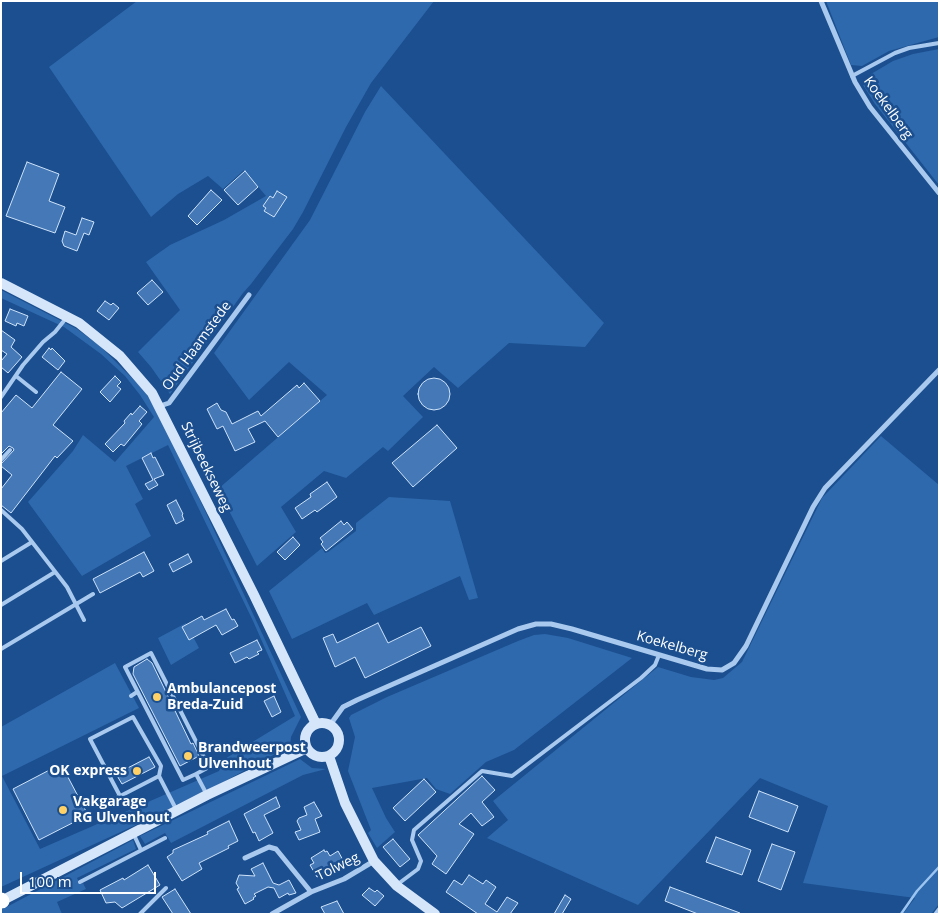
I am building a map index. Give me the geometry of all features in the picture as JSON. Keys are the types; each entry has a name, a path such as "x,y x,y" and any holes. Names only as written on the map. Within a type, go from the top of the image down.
{"main road":[{"name":"Strijbeekseweg","path":"1,283 79,323 120,356 142,380 160,406 316,724"},
{"path":"316,724 330,725 338,734 339,741 337,747 329,756 316,756 306,748 307,731 316,724"},
{"path":"1,901 176,811 306,748"},
{"path":"329,756 346,803 374,861 396,886 428,912"}],"street":[{"name":"Koekelberg","path":"821,1 852,76 870,107 939,193"},
{"name":"Oud Haamstede","path":"160,406 169,402 249,295"},
{"name":"Koekelberg","path":"330,725 343,707 357,700 518,629 536,624 551,624 707,668 722,670 734,663 746,646 813,507 825,488 939,370"},
{"name":"Tolweg","path":"245,858 269,847 276,849 312,892"},
{"name":"Tolweg","path":"272,914 312,892 344,879 374,861"},
{"path":"936,914 939,910"}],"lane":[{"path":"852,76 895,53 909,48 939,43"},
{"path":"1,397 23,365 43,342 55,332 66,317"},
{"path":"16,376 36,392"},
{"path":"1,460 10,450"},
{"path":"2,513 22,529 67,587 84,620"},
{"path":"1,561 32,542"},
{"path":"1,606 55,572"},
{"path":"1,650 93,594"},
{"path":"151,654 209,767 196,774 183,780 125,667 151,654"},
{"path":"396,886 418,869 421,861 412,840 414,830 482,771 512,776 641,678 655,665 659,654"},
{"path":"130,696 138,692"},
{"path":"120,796 90,739 133,717 161,766 159,776 176,811"},
{"path":"196,774 207,796"},
{"path":"99,807 159,776"},
{"path":"134,833 141,850"},
{"path":"80,882 165,838"},
{"path":"140,914 166,888"}],"shaded area":[{"path":"137,1 434,1 371,83 293,229 243,293 170,394 138,352 180,310 146,262 170,245 224,220 266,196 244,170 223,189 208,176 178,194 151,217 49,67"},
{"path":"826,1 939,1 939,37 889,51 862,66 851,65"},
{"path":"939,49 939,185 875,104 863,85 871,74 893,61 913,54"},
{"path":"381,86 604,323 585,347 509,343 458,388 434,367 403,396 423,417 388,451 383,447 346,478 324,471 281,507 296,532 257,566 218,489 327,395 289,362 249,400 214,353 310,220 365,112"},
{"path":"1,290 77,329 100,346 144,390 166,427 301,717 291,737 290,746 212,788 1,887 1,727 115,663 139,708 2,776 40,849 219,771 223,760 295,716 253,621 168,445 126,466 143,499 135,504 151,536 82,576 28,502 73,451 83,435 115,462 154,417 125,376 101,354 64,327 1,298"},
{"path":"881,436 939,485 939,904 931,914 903,914 915,898 803,883 828,806 760,778 638,905 487,838 508,820 493,801 658,667 691,677 714,680 723,678 742,662 822,498"},
{"path":"389,497 450,501 478,598 469,600 460,576 374,615 367,603 292,639 269,591 322,548 325,553 328,552 356,531 356,523"},
{"path":"186,623 199,648 171,665 158,638"},
{"path":"545,634 568,638 632,658 514,750 486,762 450,794 436,789 427,778 372,788 395,832 377,848 368,833 371,830 348,771 355,737 349,718 351,715 387,697 518,641 534,635"},
{"path":"300,759 312,768 326,769 303,775 171,843 165,833 145,844 140,836"},
{"path":"133,840 136,849 77,878 86,889 57,902 62,914 1,914 1,910"}],"building":[{"path":"27,162 59,174 49,201 65,207 55,233 6,216"},
{"path":"245,171 258,187 238,205 224,190"},
{"path":"211,190 222,200 197,225 188,216"},
{"path":"277,191 287,197 274,217 264,211 266,208 263,206 270,196 273,198"},
{"path":"82,218 94,222 89,235 84,233 77,251 64,246 62,241 65,231 76,235"},
{"path":"152,280 163,292 148,305 137,293"},
{"path":"105,301 111,305 113,303 119,308 109,320 97,311"},
{"path":"10,309 28,316 24,326 17,323 16,326 5,321"},
{"path":"1,330 15,340 11,347 22,357 8,373 1,367 1,361 7,354 1,350"},
{"path":"49,348 51,350 52,348 65,361 58,370 42,357"},
{"path":"61,372 82,389 53,425 73,441 57,458 55,456 11,513 1,505 1,489 12,475 1,464 14,450 9,446 1,454 1,413 16,395 32,408"},
{"path":"115,376 121,382 117,386 121,389 110,402 100,392"},
{"path":"434,378 440,379 445,383 449,388 449,400 445,405 440,409 434,410 428,409 423,405 419,400 418,394 419,388 423,383 428,379"},
{"path":"304,383 320,401 278,437 265,421 248,429 255,442 235,451 223,426 217,429 207,409 217,403 221,410 226,412 232,424 258,411 261,416 297,385 299,388"},
{"path":"140,406 147,412 139,421 142,424 124,446 121,444 113,452 105,444 125,423 124,421 131,413 132,415"},
{"path":"437,425 457,448 413,487 392,463"},
{"path":"151,453 164,475 154,479 158,485 149,490 145,484 153,480 142,458"},
{"path":"327,482 337,497 317,512 315,510 302,519 295,508 311,497 310,494"},
{"path":"176,500 184,520 176,524 167,505"},
{"path":"341,521 344,525 347,522 353,529 326,551 321,544 323,542 320,538"},
{"path":"293,537 300,545 285,560 277,552"},
{"path":"144,552 154,571 143,577 140,572 100,593 93,579"},
{"path":"188,554 192,562 173,572 169,564"},
{"path":"226,609 238,626 222,635 216,625 189,640 182,627 202,616 204,620"},
{"path":"378,623 388,643 421,627 431,646 365,678 355,657 335,667 323,638 333,634 337,643"},
{"path":"257,640 262,650 257,652 259,654 235,663 230,653"},
{"name":"Ambulancepost Breda-Zuid","path":"147,659 152,663 191,744 193,743 199,756 180,766 133,674 134,667"},
{"path":"274,696 281,712 272,717 264,701"},
{"path":"149,757 155,767 122,784 116,774"},
{"path":"61,764 88,815 39,840 13,789"},
{"path":"482,776 495,790 482,802 494,817 482,826 471,813 459,824 474,834 446,874 432,864 437,856 418,835"},
{"path":"424,779 436,792 405,821 393,808"},
{"path":"759,791 798,806 788,832 749,817"},
{"path":"276,797 280,807 264,815 273,833 259,841 244,814"},
{"path":"314,802 322,816 315,819 320,832 299,840 295,832 301,830 297,821 299,818 307,815 304,807"},
{"path":"229,821 238,841 228,846 229,848 199,863 202,869 182,881 167,857 173,853 173,850 208,834 207,832"},
{"path":"716,837 751,850 742,875 706,862"},
{"path":"393,839 410,859 400,867 383,847"},
{"path":"772,844 795,852 781,890 758,881"},
{"path":"324,850 330,856 338,851 344,862 317,877 310,865 314,863 311,858"},
{"path":"263,863 273,883 279,885 289,880 296,893 289,895 288,893 279,898 274,888 268,887 254,894 256,896 254,899 245,904 237,889 239,888 236,883 239,875 255,876 251,869"},
{"path":"148,865 160,885 122,908 115,902 106,903 100,890 123,878 124,880"},
{"path":"469,875 483,884 486,880 496,887 485,904 497,912 507,897 518,903 510,914 478,914 446,892 454,880 462,885"},
{"path":"670,887 740,914 698,914 665,901"},
{"path":"369,888 375,892 377,890 384,896 375,906 362,895"},
{"path":"175,889 191,914 173,914 162,897"},
{"path":"565,895 571,899 562,914 554,914"},
{"path":"337,901 344,914 325,914 321,907"}],"waterway":[{"path":"901,914 917,891 939,867"}],"place":[{"name":"Ambulancepost Breda-Zuid","path":"157,697"},
{"name":"Brandweerpost Ulvenhout","path":"188,756"},
{"name":"OK express","path":"137,771"},
{"name":"Vakgarage RG Ulvenhout","path":"63,810"}]}
